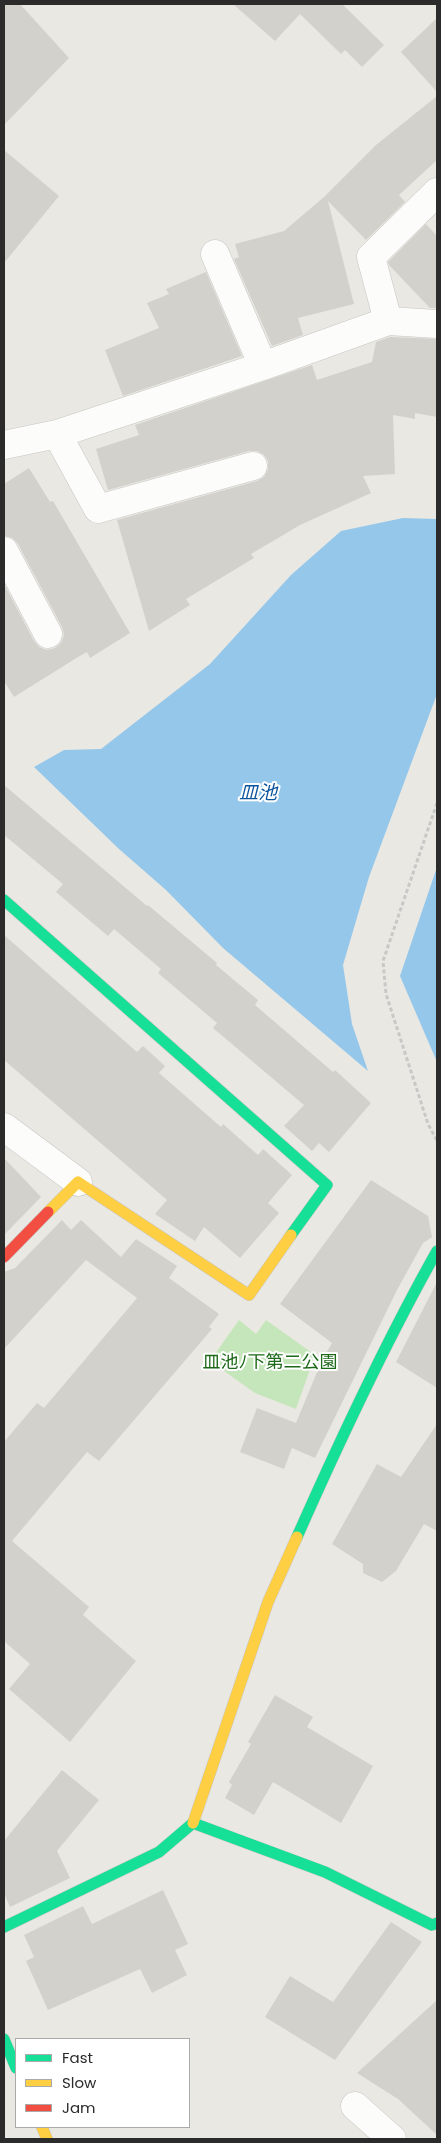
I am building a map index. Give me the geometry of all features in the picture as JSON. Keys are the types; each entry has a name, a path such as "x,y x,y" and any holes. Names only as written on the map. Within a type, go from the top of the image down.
{"street":[{"path":"388,321 371,256 437,192"},
{"path":"215,254 263,366"},
{"path":"4,445 57,434 263,366 388,321 437,324"},
{"path":"57,434 98,509 253,466"},
{"path":"4,551 48,634"},
{"path":"4,900 327,1185 249,1295 78,1182 4,1127"},
{"path":"4,1257 78,1182"},
{"path":"4,1927 159,1852 193,1823 268,1602 339,1443 411,1297 437,1251"},
{"path":"193,1823 326,1872 432,1925 437,1923"},
{"path":"4,2039 15,2066"},
{"path":"355,2106 385,2137"}],"path":[{"path":"437,804 383,962 386,994 428,1124 437,1141"}],"green space":[{"name":"皿池ﾉ下第二公園","path":"239,1320 256,1334 266,1320 315,1355 296,1409 255,1393 210,1361"}],"water":[{"name":"皿池","path":"403,518 437,519 437,694 369,877 343,965 352,1024 368,1071 223,948 166,890 119,849 34,767 64,750 101,749 210,664 291,575 341,531"},
{"path":"437,867 437,1062 400,976"}],"building":[{"path":"4,4 20,4 69,58 4,125"},
{"path":"233,4 342,4 384,45 362,67 345,50 341,54 300,14 275,41"},
{"path":"437,18 437,92 401,52"},
{"path":"437,96 437,160 399,195 405,202 366,240 328,201 354,304 298,318 303,335 272,346 234,259 239,257 235,244 284,231 324,197 376,145"},
{"path":"4,150 59,196 4,263"},
{"path":"426,224 437,236 437,308 430,308 388,262"},
{"path":"206,272 242,356 123,396 105,350 159,328 147,303 169,294 166,289"},
{"path":"390,337 437,339 437,417 415,413 415,419 393,415 395,474 363,476 371,493 300,525 251,554 254,558 186,599 190,605 149,631 117,520 257,481 264,477 268,470 268,461 264,455 257,451 249,451 108,490 96,449 139,435 135,425 312,365 317,380 372,362 376,342"},
{"path":"29,468 50,502 53,501 130,633 90,658 87,652 14,697 4,681 4,584 39,647 47,650 55,648 61,643 64,635 62,627 18,544 12,538 4,536 4,484"},
{"path":"4,785 217,963 216,965 258,1000 255,1005 333,1072 335,1070 371,1103 329,1152 319,1143 312,1151 284,1126 304,1105 213,1028 217,1023 158,973 161,969 114,929 108,936 56,892 63,884 4,835"},
{"path":"4,935 137,1052 143,1046 165,1066 159,1073 221,1127 223,1124 258,1155 263,1149 292,1175 268,1203 279,1213 240,1258 204,1227 195,1241 155,1214 167,1200 4,1060"},
{"path":"4,1158 41,1197 4,1235"},
{"path":"371,1180 428,1216 432,1237 423,1243 397,1290 315,1458 292,1448 284,1469 240,1452 257,1408 296,1423 322,1360 332,1343 280,1304"},
{"path":"62,1220 71,1230 81,1220 121,1257 136,1239 177,1266 169,1278 219,1314 209,1327 212,1329 99,1461 87,1452 12,1541 89,1607 83,1615 136,1661 70,1742 9,1689 30,1664 4,1641 4,1442 37,1403 44,1408 137,1298 86,1260 4,1349 4,1272 15,1268"},
{"path":"437,1282 437,1388 396,1362"},
{"path":"437,1424 437,1531 424,1524 396,1571 382,1582 363,1573 363,1564 332,1544 377,1464 401,1477"},
{"path":"275,1695 313,1717 307,1727 373,1766 341,1823 273,1782 254,1815 225,1798 232,1785 229,1782 251,1744 248,1742"},
{"path":"62,1770 99,1800 57,1851 70,1878 10,1907 4,1893 4,1841"},
{"path":"163,1890 188,1944 175,1950 187,1975 152,1993 140,1969 48,2010 26,1961 34,1957 24,1935 83,1906 92,1924"},
{"path":"391,1922 422,1942 335,2060 265,2017 290,1976 333,2002"},
{"path":"437,2000 437,2135 398,2099 357,2073"}],"traffic: fast":[{"path":"4,900 327,1185 291,1235"},
{"path":"297,1537 364,1392 399,1321 437,1251"},
{"path":"4,1927 159,1852 193,1823 325,1872 432,1925 437,1923"},
{"path":"4,2039 15,2066"}],"traffic: slow":[{"path":"48,1212 78,1182 249,1295 291,1235"},
{"path":"193,1823 268,1602 297,1537"},
{"path":"42,2128 47,2139"}],"traffic: jam":[{"path":"4,1257 48,1212"}]}
